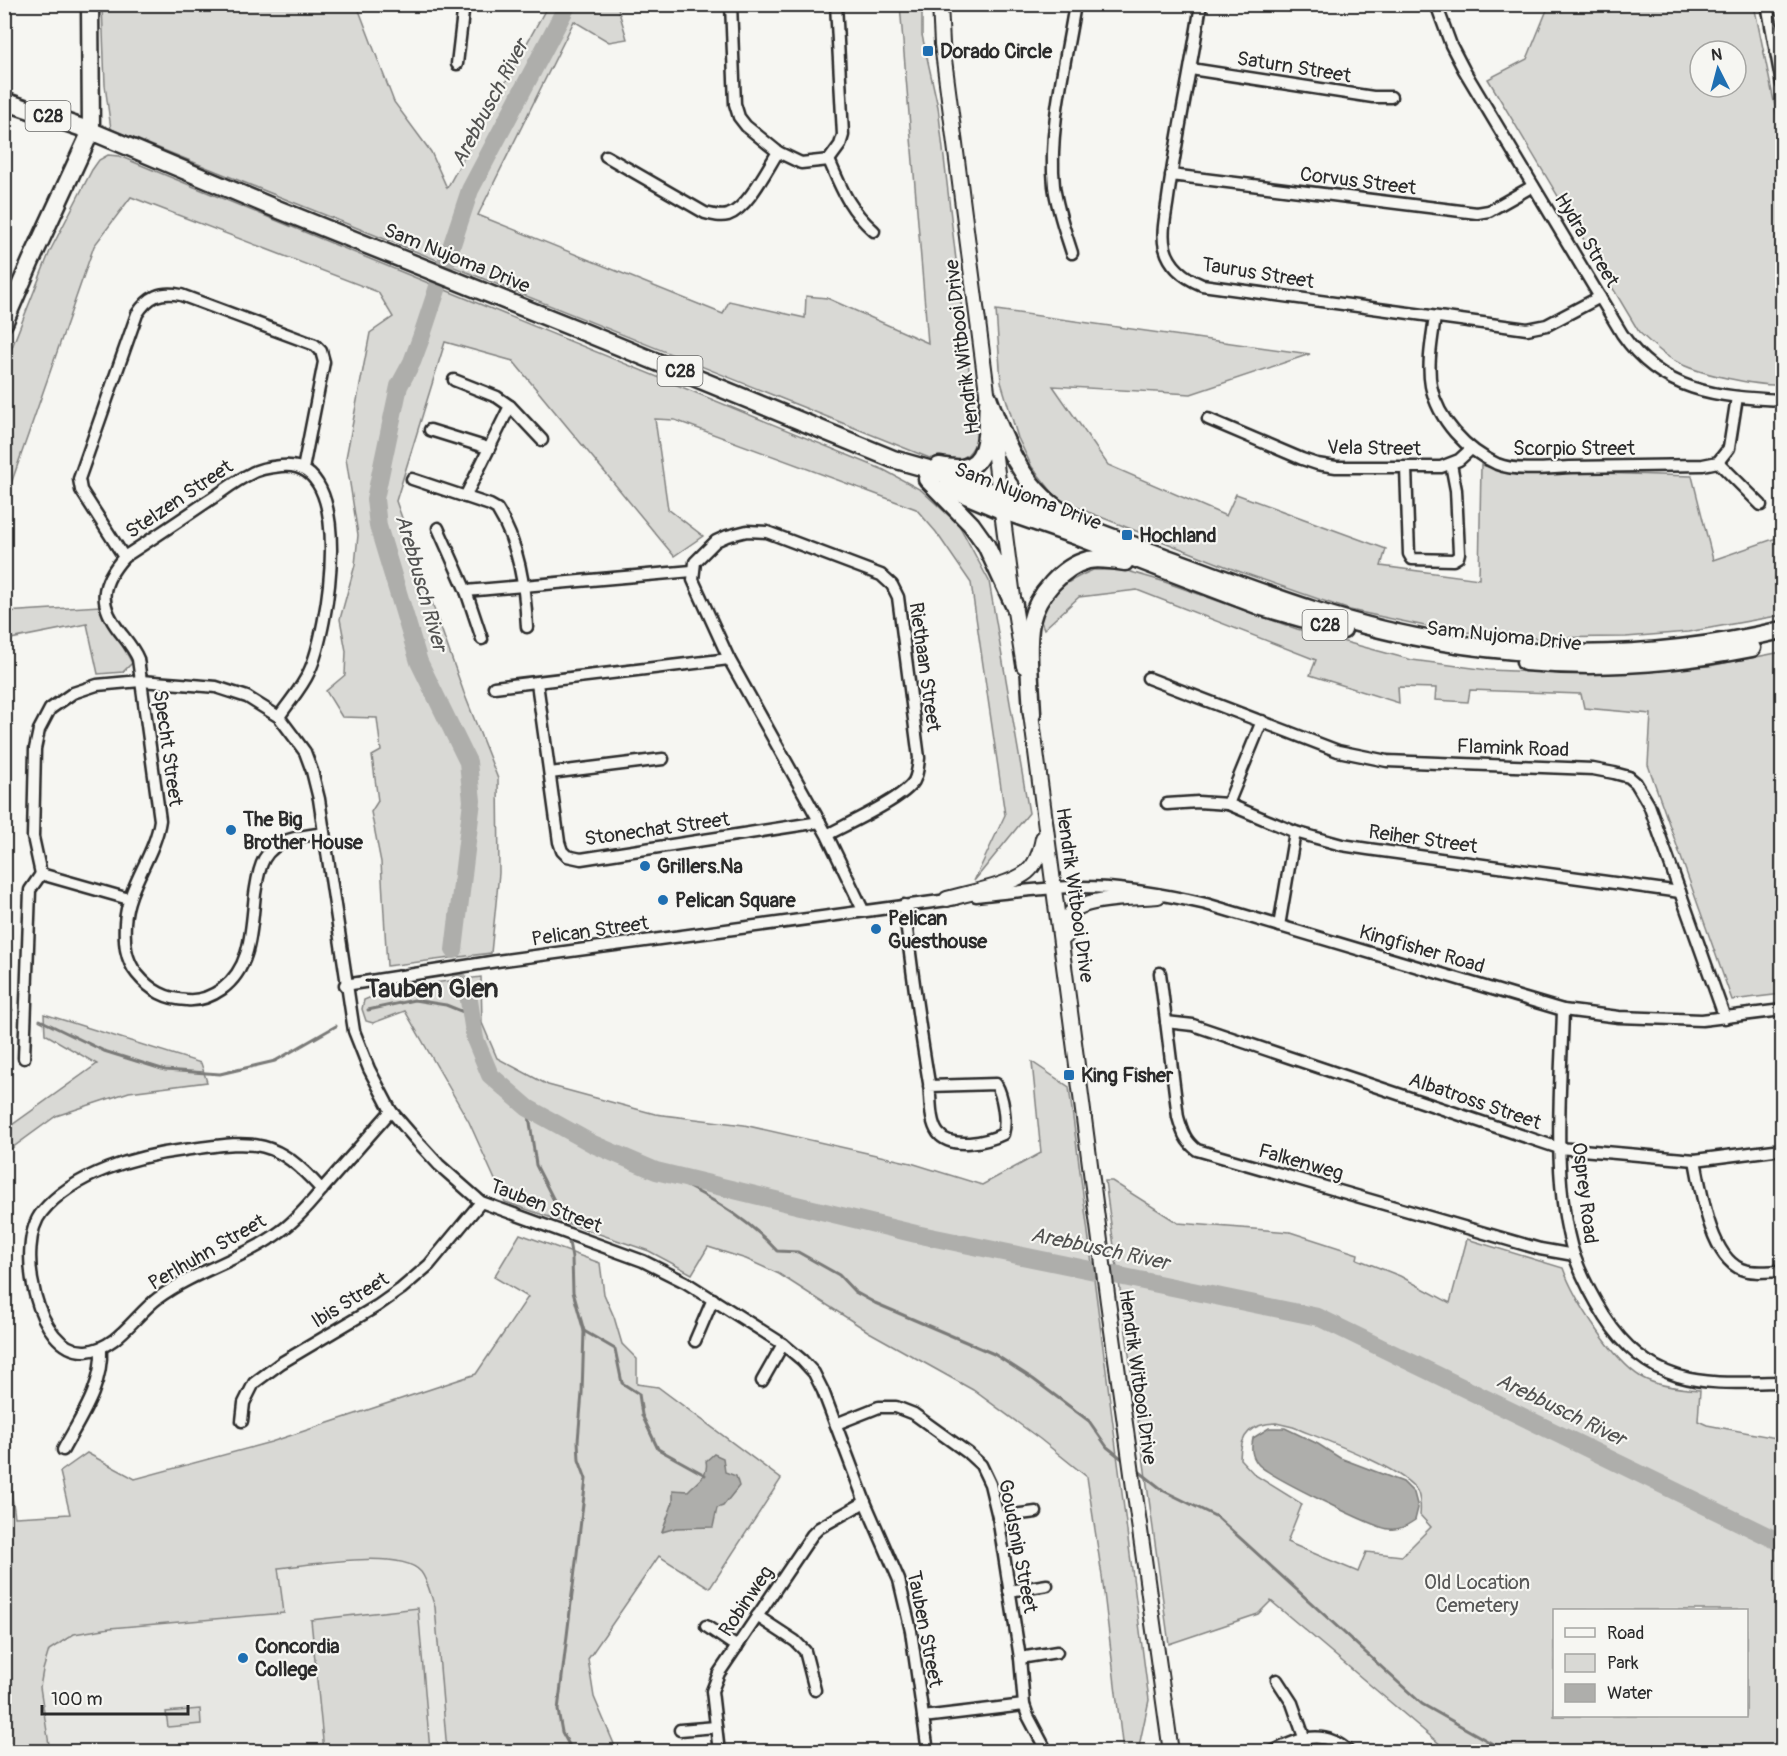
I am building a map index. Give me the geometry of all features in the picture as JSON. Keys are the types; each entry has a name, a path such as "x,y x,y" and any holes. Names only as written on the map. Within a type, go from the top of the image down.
{"highway":[{"path":"4,323 91,131 90,4"},
{"name":"Sam Nujoma Drive","path":"4,101 91,131 893,459 932,470 1000,503 1150,565 1262,607 1362,636 1452,655 1543,664 1593,666 1654,663 1721,654 1782,641"},
{"path":"893,459 960,469 973,464 981,456 984,446 988,397"},
{"path":"988,397 1012,458 1029,482 1047,502 1082,526"},
{"name":"Sam Nujoma Drive","path":"893,459 927,479 1082,526 1271,597 1371,627 1444,642 1526,652 1605,653 1667,650 1749,638 1782,630"},
{"path":"927,479 971,524 986,545 1014,605"},
{"path":"1032,714 1031,624 1048,587 1065,573 1086,561 1099,559 1150,565"}],"main road":[{"name":"Hendrik Witbooi Drive","path":"930,4 942,44"},
{"name":"Hendrik Witbooi Drive","path":"940,4 942,44 1000,503 1032,714 1099,1236 1171,1750"},
{"path":"947,900 1012,880 1028,871 1040,852 1044,818"},
{"path":"1068,984 1066,929 1067,921 1073,910 1090,903 1158,896"}],"street":[{"path":"457,64 464,4"},
{"path":"731,4 735,104 738,117 778,152 801,163 829,160 840,145 843,135 836,4"},
{"path":"1072,253 1058,207 1053,158 1054,133 1075,4"},
{"name":"Taurus Street","path":"1201,4 1171,175 1164,237 1165,249 1171,262 1191,281 1202,285 1527,328 1540,327 1554,322 1600,297"},
{"path":"1390,4 1422,4"},
{"name":"Hydra Street","path":"1437,4 1451,45 1464,70 1600,297 1640,357 1664,375 1692,388 1737,397 1782,400"},
{"path":"1767,4 1782,84"},
{"name":"Saturn Street","path":"1191,69 1391,98"},
{"path":"606,156 705,213 716,216 727,215 738,210 778,152"},
{"path":"829,160 846,197 859,218 874,231"},
{"name":"Corvus Street","path":"1171,175 1477,213 1489,211 1533,186"},
{"path":"124,557 81,490 78,479 137,314 144,302 156,294 168,292 181,295 315,345 321,351 324,362 303,469 317,481 323,494 330,527 332,563 318,647 309,673 279,717"},
{"name":"Scorpio Street","path":"1435,317 1431,384 1439,410 1472,449 1497,464 1519,468 1695,465 1718,462"},
{"path":"454,380 481,389 510,405 542,440"},
{"path":"1737,397 1730,448 1718,462 1761,505"},
{"path":"465,497 510,405"},
{"name":"Vela Street","path":"1208,419 1317,465 1441,467 1451,464 1472,449"},
{"path":"430,430 488,448"},
{"path":"1406,468 1409,554 1412,559 1453,560 1458,557 1459,553 1456,490 1451,464"},
{"name":"Stelzen Street","path":"140,681 135,652 110,618 105,607 106,583 110,573 124,557 252,472 293,465 303,469"},
{"path":"412,479 497,509 513,547 525,588 527,627"},
{"path":"438,528 466,591 482,639"},
{"name":"Riethaan Street","path":"692,572 694,562 716,541 747,531 767,532 881,575 892,585 898,597 917,739 918,773 903,793 827,835"},
{"path":"466,591 525,588 692,572 698,595 729,659 827,835 863,910"},
{"path":"494,687 729,659"},
{"name":"Flamink Road","path":"1148,678 1338,751 1366,758 1387,761 1593,769 1629,777 1640,788 1648,805 1725,1018"},
{"name":"Tauben Street","path":"41,874 33,837 35,749 43,718 50,709 73,693 97,685 140,681 216,687 247,697 279,717 304,752 312,771 324,833 345,985 356,1039 391,1111 439,1165 481,1202 642,1261 685,1282 783,1344 814,1373 824,1391 865,1502 893,1563 904,1596 928,1752"},
{"name":"Specht Street","path":"140,681 160,820 154,843 129,899 125,920 125,946 129,965 156,993 176,999 192,1000 208,997 231,981 246,960 258,874 264,859 273,848 289,839 324,833"},
{"name":"Stonechat Street","path":"537,683 559,842 562,851 573,858 621,854 820,822"},
{"path":"1228,804 1262,721"},
{"path":"550,773 663,759"},
{"name":"Reiher Street","path":"1167,804 1198,802 1228,804 1295,832 1342,845 1680,892"},
{"path":"1279,926 1295,832"},
{"path":"24,1058 30,890 41,874 129,899"},
{"name":"Kingfisher Road","path":"1054,888 1101,888 1206,904 1563,1010 1619,1017 1661,1019 1725,1018 1782,1010"},
{"name":"Pelican Street","path":"345,985 863,910 1054,888"},
{"path":"904,905 929,1086 935,1128 946,1140 968,1143 995,1138 1003,1134 1004,1120 996,1084 929,1086"},
{"name":"Falkenweg","path":"1160,973 1178,1117 1183,1134 1189,1144 1197,1150 1539,1249 1574,1255"},
{"name":"Osprey Road","path":"1563,1010 1559,1148 1565,1211 1574,1255 1593,1299 1610,1325 1629,1347 1645,1360 1678,1376 1719,1381 1782,1382"},
{"name":"Albatross Street","path":"1166,1022 1193,1025 1559,1148 1695,1160 1782,1149"},
{"name":"Perlhuhn Street","path":"101,1348 114,1340 156,1300 173,1288 281,1232 306,1208 391,1111"},
{"path":"63,1450 96,1386 101,1372 101,1348 84,1351 65,1345 52,1332 40,1312 34,1291 30,1252 34,1226 41,1213 65,1191 100,1172 133,1160 168,1152 254,1144 282,1153 302,1168 322,1190"},
{"path":"1695,1160 1707,1217 1722,1251 1729,1260 1743,1270 1782,1271"},
{"name":"Ibis Street","path":"242,1421 244,1404 254,1383 281,1363 377,1306 401,1289 429,1265 481,1202"},
{"path":"695,1341 714,1299"},
{"path":"762,1381 783,1344"},
{"name":"Goudsnip Street","path":"836,1424 879,1407 896,1407 914,1414 981,1465 990,1484 998,1517 1020,1658 1024,1705 1046,1750"},
{"name":"Robinweg","path":"719,1752 712,1691 719,1673 812,1535 829,1522 865,1502"},
{"path":"998,1517 1036,1512"},
{"path":"1009,1591 1047,1585"},
{"path":"757,1616 795,1641 805,1651 815,1690"},
{"path":"706,1626 737,1647"},
{"path":"1020,1658 1057,1652"},
{"path":"1277,1680 1292,1703 1304,1737"},
{"path":"923,1717 1024,1705"},
{"path":"680,1730 716,1726"},
{"path":"1272,1752 1304,1737 1319,1737 1334,1742 1349,1752"}],"shaded area":[{"name":"Concordia College","path":"382,1559 403,1562 420,1572 435,1607 447,1751 50,1751 40,1687 43,1670 49,1650 74,1634 110,1628 284,1613 278,1568"}],"green space":[{"path":"102,5 357,5 394,102 431,152 447,188 548,5 617,5 627,39 609,42 574,21 478,215 723,314 729,301 805,318 806,296 827,298 928,343 900,5 916,5 922,12 922,35 938,107 977,438 974,446 960,459 932,459 111,129 105,85"},
{"path":"1549,5 1754,5 1782,140 1782,385 1758,384 1727,378 1685,366 1665,355 1639,332 1488,79 1527,59"},
{"path":"108,155 119,156 884,470 921,490 959,525 989,581 1029,813 974,881 1005,815 971,583 936,532 916,509 675,420 655,419 668,509 703,536 674,556 513,361 445,342 396,501 464,693 498,779 499,873 491,953 387,966 381,862 371,812 378,801 372,756 381,751 377,718 342,717 326,691 345,675 346,651 340,619 355,565 358,535 346,458 370,333 393,317 378,292 131,197 94,246 5,501 5,365 50,251 92,170 99,160"},
{"path":"996,310 1310,354 1191,394 1053,386 1108,465 1226,516 1236,494 1386,549 1381,566 1479,579 1481,465 1501,470 1692,476 1713,560 1782,536 1782,615 1688,632 1626,637 1520,638 1439,629 1350,610 1235,570 1057,498 1032,467 1018,438 1001,382"},
{"path":"1093,570 1124,570 1162,581 1297,629 1412,660 1488,670 1589,674 1709,666 1782,652 1782,994 1732,1000 1648,765 1651,714 1584,708 1581,694 1470,690 1468,702 1435,700 1436,688 1398,687 1399,703 1310,675 1316,660 1137,590 1079,597 1044,629 1040,619 1055,594 1066,583"},
{"path":"100,606 132,663 123,672 98,674 87,624 6,640 5,644 5,612"},
{"path":"481,977 482,1023 497,1058 548,1085 655,1114 744,1125 911,1163 982,1185 1041,1153 1032,1062 1069,1087 1149,1700 1138,1751 1123,1751 1102,1576 1087,1477 973,1390 869,1332 779,1274 746,1259 708,1247 692,1274 649,1251 505,1202 469,1122 405,1011 373,1023 366,1021 362,1009 364,1000 393,988"},
{"path":"44,1014 201,1063 207,1082 129,1092 56,1116 5,1153 5,1130 97,1064 45,1034"},
{"name":"Old Location Cemetery","path":"1105,1181 1112,1181 1178,1223 1290,1232 1358,1254 1357,1259 1400,1276 1450,1303 1467,1239 1563,1268 1585,1312 1607,1343 1630,1369 1654,1383 1700,1390 1698,1421 1707,1425 1782,1439 1782,1751 1448,1751 1271,1601 1258,1614 1169,1644","holes":["1276,1423 1293,1427 1376,1462 1406,1480 1417,1490 1420,1515 1431,1527 1402,1556 1366,1552 1358,1572 1287,1542 1302,1504 1255,1475 1240,1459 1245,1436 1254,1428"]},
{"path":"520,1234 600,1263 604,1294 622,1344 637,1359 637,1384 658,1387 781,1479 710,1588 659,1556 588,1659 594,1697 617,1751 447,1751 435,1607 427,1584 421,1572 410,1565 375,1559 278,1568 284,1613 110,1628 74,1634 49,1650 43,1670 40,1687 50,1751 5,1752 4,1441 15,1517 70,1514 60,1472 87,1453 135,1479 271,1442 476,1374 528,1297 494,1277"},
{"path":"418,1608 430,1751 324,1751 311,1620"},
{"path":"200,1709 201,1724 168,1727 166,1712"}],"water":[{"path":"1269,1428 1285,1428 1340,1458 1403,1482 1414,1493 1418,1508 1415,1520 1396,1529 1379,1526 1280,1479 1258,1464 1252,1452 1253,1438"},
{"path":"714,1454 723,1458 725,1472 736,1476 739,1486 723,1506 717,1508 713,1527 676,1528 662,1532 673,1502 673,1490 688,1491 704,1474 706,1461"}],"waterway":[{"name":"Arebbusch River","path":"454,950 472,801 468,762 419,662 378,526 375,499 399,386 412,362 421,338 470,190 568,4"},
{"name":"Arebbusch River","path":"460,981 468,994 475,1039 490,1075 528,1108 593,1144 656,1171 916,1234 1318,1317 1782,1543"},
{"path":"368,1010 414,1000 446,1005 471,1015"},
{"path":"4,1007 12,1010"},
{"path":"40,1020 104,1051 165,1070 220,1074 275,1061 336,1026"},
{"path":"528,1108 536,1165 565,1222 566,1230"},
{"path":"656,1171 721,1205 750,1226 777,1251 798,1252 839,1275 855,1292 875,1303 994,1354 1033,1379 1089,1421 1107,1447 1126,1462"},
{"path":"568,1237 572,1258 573,1292 584,1331 578,1441 579,1460 586,1479 558,1710 562,1732 573,1752"},
{"path":"584,1331 615,1349 622,1383 639,1394 642,1415 658,1449 705,1475"},
{"path":"1136,1469 1164,1491 1217,1517 1422,1704 1507,1752"}],"place":[{"name":"Dorado Circle","path":"928,51"},
{"name":"Hochland","path":"1127,535"},
{"name":"The Big Brother House","path":"231,830"},
{"name":"Grillers.Na","path":"645,866"},
{"name":"Pelican Square","path":"663,900"},
{"name":"Pelican Guesthouse","path":"876,929"},
{"name":"King Fisher","path":"1069,1075"},
{"name":"Concordia College","path":"243,1658"}],"district":[{"name":"Tauben Glen","path":"432,989"}]}
